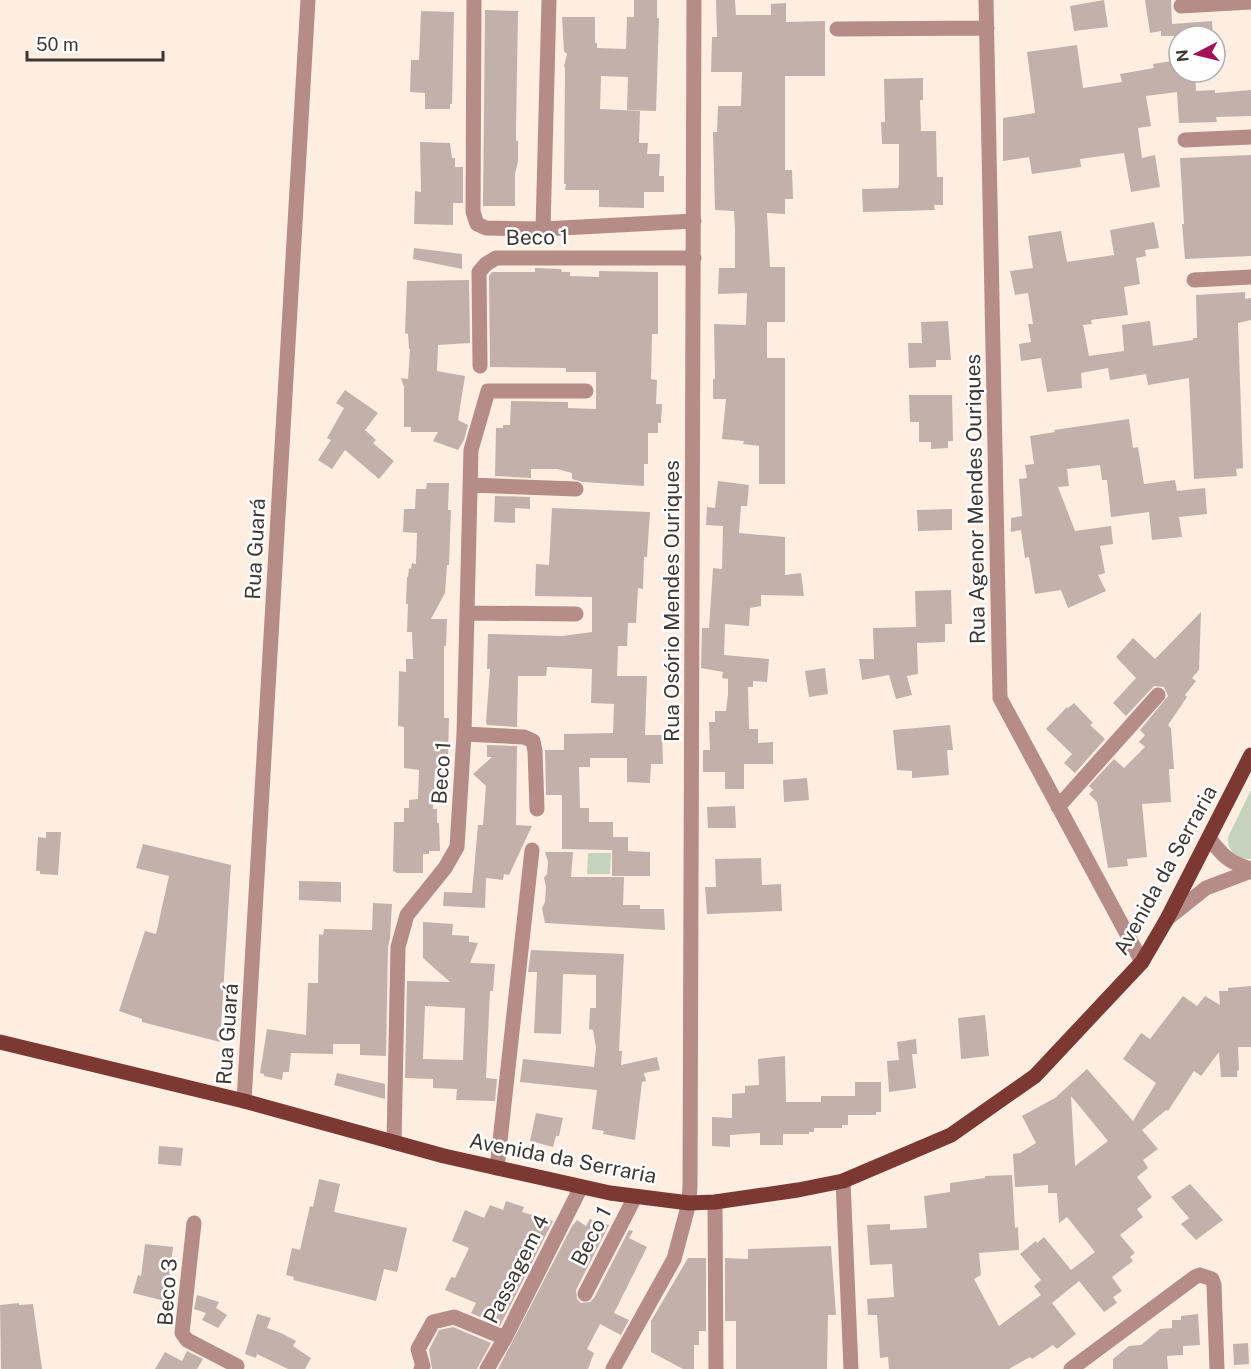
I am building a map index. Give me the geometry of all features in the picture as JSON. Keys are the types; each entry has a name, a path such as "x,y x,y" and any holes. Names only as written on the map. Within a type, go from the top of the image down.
{"main road":[{"name":"Avenida da Serraria","path":"0,1042 244,1101 497,1168 635,1197 689,1203 715,1202 843,1181 951,1135 1035,1076 1142,962 1167,919 1251,755"}],"street":[{"name":"Rua Guará","path":"244,1101 308,0"},
{"path":"474,0 473,212 477,224 486,228 543,229 694,221"},
{"path":"543,229 549,0"},
{"name":"Rua Osório Mendes Ouriques","path":"613,1369 674,1259 689,1203 694,0"},
{"name":"Rua Agenor Mendes Ouriques","path":"986,0 999,698 1142,962"},
{"path":"1180,6 1251,2"},
{"path":"837,29 987,28"},
{"path":"1185,140 1251,137"},
{"name":"Beco 1","path":"480,366 479,272 496,258 694,258"},
{"path":"1194,280 1251,277"},
{"name":"Beco 1","path":"394,1142 398,947 407,915 445,868 457,847 464,734 471,450 488,391 586,391"},
{"path":"471,485 576,489"},
{"path":"468,613 576,614"},
{"path":"1058,807 1158,695"},
{"path":"464,734 524,737 533,741 537,809"},
{"path":"1209,838 1221,854 1236,865 1251,870"},
{"path":"497,1168 532,850"},
{"path":"1167,919 1206,888 1251,870"},
{"path":"843,1181 851,1369"},
{"name":"Passagem 4","path":"488,1369 581,1187"},
{"name":"Beco 1","path":"585,1294 635,1197"},
{"path":"715,1202 716,1369"},
{"name":"Beco 3","path":"194,1223 182,1333 187,1340 241,1368"},
{"path":"1071,1369 1195,1277 1206,1276 1212,1279 1214,1285 1217,1369"},
{"path":"421,1369 423,1366 418,1349 433,1322 454,1317 505,1338"}],"green space":[{"path":"1251,790 1251,859 1246,859 1231,851 1228,837"},
{"path":"588,853 611,853 610,874 587,874"}],"building":[{"path":"634,0 657,0 657,18 659,18 656,111 627,110 628,77 601,76 600,109 640,111 639,143 648,143 647,154 660,154 659,176 664,176 664,192 644,192 644,208 599,207 599,190 565,190 564,66 567,54 564,51 562,17 595,17 597,48 626,49 627,17 634,17"},
{"path":"716,0 735,0 736,15 771,15 771,4 786,3 786,22 825,21 825,76 785,76 785,170 792,170 793,199 785,199 785,214 767,213 770,267 785,267 785,322 767,322 767,358 785,358 785,484 759,484 759,446 743,444 744,441 722,439 726,399 713,399 714,324 746,325 747,293 718,294 719,268 735,268 735,230 734,211 715,210 713,132 717,132 718,106 741,106 742,72 711,72 712,37 717,37"},
{"path":"1104,0 1108,27 1074,31 1070,6"},
{"path":"1145,0 1171,0 1172,24 1167,24 1167,36 1161,36 1161,31 1150,33"},
{"path":"485,10 518,11 516,141 518,141 518,161 515,174 515,206 483,206"},
{"path":"421,11 454,12 450,109 425,109 425,93 410,92 411,60 419,60"},
{"path":"1212,21 1212,24 1172,24"},
{"path":"1077,45 1083,88 1122,82 1120,74 1154,68 1153,64 1167,62 1167,84 1196,84 1196,91 1215,90 1215,93 1251,90 1251,116 1216,117 1217,122 1179,123 1177,92 1146,96 1151,126 1138,128 1142,158 1155,155 1160,187 1131,192 1124,153 1080,159 1081,167 1032,174 1029,157 1003,161 1003,118 1035,113 1027,52"},
{"path":"923,78 923,100 920,100 921,131 936,131 937,177 943,177 943,205 934,205 935,210 863,212 862,189 898,188 899,184 899,144 882,144 881,122 885,122 884,79"},
{"path":"420,142 450,143 452,158 455,158 455,167 463,167 463,203 453,203 453,225 414,224 415,191 421,192"},
{"path":"1251,155 1251,256 1185,259 1180,158"},
{"path":"1154,222 1159,248 1145,250 1146,256 1136,258 1140,284 1124,287 1128,315 1091,320 1092,324 1083,325 1089,356 1124,351 1122,325 1150,321 1153,346 1193,340 1197,338 1196,295 1245,292 1245,299 1251,298 1251,320 1238,323 1243,468 1236,469 1237,476 1194,479 1189,378 1148,385 1146,374 1110,380 1108,368 1081,373 1082,388 1047,392 1041,358 1021,361 1019,344 1031,342 1028,324 1033,324 1028,293 1015,295 1010,271 1033,268 1028,236 1061,231 1067,262 1114,255 1110,230"},
{"path":"414,248 462,254 462,269 413,259"},
{"path":"535,268 561,269 562,272 570,272 570,276 599,277 599,271 658,272 658,334 652,334 651,379 657,380 656,404 662,404 661,423 658,423 658,433 648,433 648,464 644,464 644,486 583,482 572,479 572,473 557,469 531,469 531,478 495,476 496,428 510,425 511,401 568,402 568,408 596,409 596,372 566,372 566,368 490,367 489,276 492,272 535,272"},
{"path":"469,280 470,343 438,345 437,371 465,376 458,420 468,425 464,440 458,450 433,441 438,432 411,432 411,427 404,427 404,387 401,378 408,379 410,349 408,334 405,333 407,281"},
{"path":"948,321 951,360 936,360 936,367 909,368 908,343 922,343 921,322"},
{"path":"345,390 378,413 365,430 376,440 373,443 394,461 379,479 345,450 332,469 318,460 331,440 327,438 344,408 336,403"},
{"path":"909,395 952,395 953,441 948,441 948,448 931,449 931,442 919,442 919,422 910,422"},
{"path":"1129,419 1133,448 1138,447 1144,484 1175,480 1177,491 1205,488 1207,514 1179,517 1182,537 1152,540 1149,512 1111,517 1107,480 1102,480 1100,465 1067,469 1069,486 1058,487 1075,531 1111,526 1113,544 1100,546 1105,573 1098,575 1106,591 1068,608 1061,590 1035,594 1029,557 1025,558 1021,530 1011,532 1011,518 1022,516 1019,479 1027,478 1025,465 1034,464 1030,436 1055,432 1054,430"},
{"path":"718,481 749,485 747,506 741,506 739,533 785,537 785,575 801,573 804,596 761,595 761,606 750,608 749,626 725,624 724,655 769,659 767,682 753,681 753,687 748,687 749,729 758,729 758,743 773,742 773,764 744,764 744,789 725,789 725,772 703,772 703,750 710,750 709,722 715,722 715,711 726,711 728,694 728,679 722,678 723,672 701,668 702,628 709,628 713,568 722,569 723,526 706,525 707,507 715,508"},
{"path":"427,483 449,483 448,510 451,510 449,565 447,565 445,593 431,619 447,619 446,646 444,646 444,718 449,718 448,755 438,755 438,770 435,770 433,809 437,809 440,851 429,851 429,854 423,854 423,873 397,873 393,871 394,822 404,822 404,808 409,808 409,800 418,799 419,770 404,768 404,727 398,726 399,671 406,672 406,659 413,659 412,632 407,632 408,604 406,604 409,568 411,569 412,563 416,564 417,533 403,532 404,509 415,509 416,489 426,489"},
{"path":"495,496 530,497 530,509 515,508 515,523 494,522"},
{"path":"552,508 650,512 647,557 644,557 643,589 638,588 636,623 628,623 627,646 618,646 617,676 647,676 645,735 662,735 663,764 651,764 650,783 627,782 627,758 590,758 590,767 579,767 580,808 589,808 589,822 613,822 613,837 628,837 628,851 650,852 650,876 612,876 612,850 562,849 562,795 546,795 545,750 564,750 564,734 613,733 614,704 591,703 592,669 547,667 546,676 518,676 517,727 487,725 486,722 490,669 487,669 488,634 562,636 592,632 592,597 535,596 536,564 549,565"},
{"path":"952,509 952,530 918,531 917,510"},
{"path":"951,590 952,624 945,624 945,642 917,643 918,674 907,676 912,695 896,699 889,675 862,680 859,659 874,659 873,628 916,627 915,591"},
{"path":"1201,612 1199,670 1192,678 1196,681 1168,725 1171,728 1174,769 1169,769 1171,802 1142,804 1147,857 1127,859 1128,866 1108,868 1097,802 1089,794 1093,790 1089,786 1114,759 1124,768 1145,747 1139,742 1145,735 1140,730 1168,696 1164,687 1154,686 1126,716 1113,703 1136,678 1116,657 1133,638 1155,659"},
{"path":"825,668 828,694 809,697 805,671"},
{"path":"1074,703 1093,723 1090,725 1105,739 1075,773 1064,763 1072,754 1046,729 1067,707"},
{"path":"950,725 953,750 947,750 949,775 912,778 912,771 897,770 893,730"},
{"path":"487,745 517,746 516,825 532,826 509,875 504,874 503,880 486,878 485,908 443,906 444,892 472,893 478,825 483,825 486,786 473,774 492,757 487,757"},
{"path":"807,778 809,800 784,802 783,780"},
{"path":"735,806 736,828 708,828 707,807"},
{"path":"46,832 61,832 58,875 40,874 40,871 36,871 38,837 46,838"},
{"path":"143,844 231,865 220,1042 142,1022 142,1019 119,1011 145,931 156,934 169,876 136,868"},
{"path":"545,852 573,852 571,877 624,877 623,905 640,905 640,909 664,909 665,930 545,923 542,908 545,902 544,878 547,874 548,862"},
{"path":"761,858 762,885 781,884 782,911 707,914 705,887 716,887 715,859"},
{"path":"299,881 341,882 341,902 299,900"},
{"path":"373,903 392,904 388,947 386,1056 360,1055 360,1044 333,1044 333,1054 291,1053 289,1072 283,1072 282,1080 264,1076 260,1073 267,1029 306,1035 308,983 318,983 319,934 323,935 324,929 372,930"},
{"path":"423,922 453,924 452,935 469,936 469,942 478,943 470,963 495,964 493,991 490,991 486,1078 497,1079 495,1101 456,1100 457,1089 433,1088 433,1079 405,1078 407,981 450,982 423,958","holes":["425,1006 465,1008 463,1060 423,1059"]},
{"path":"531,950 624,954 619,1051 622,1051 621,1065 657,1057 660,1070 644,1073 646,1081 642,1082 635,1140 603,1134 604,1131 592,1129 597,1090 520,1082 523,1059 594,1067 596,1048 593,1030 589,1029 590,1008 596,1008 596,975 563,974 561,1034 534,1033 537,972 528,972"},
{"path":"1251,986 1251,1047 1238,1047 1237,1077 1221,1077 1219,1052 1201,1076 1194,1071 1168,1111 1166,1110 1142,1130 1158,1149 1143,1160 1148,1168 1137,1177 1152,1197 1137,1209 1143,1217 1120,1235 1135,1253 1130,1257 1133,1261 1112,1277 1122,1291 1113,1297 1117,1303 1104,1312 1079,1281 1052,1303 1076,1334 1057,1349 1053,1345 1032,1359 1030,1357 1009,1369 889,1369 888,1357 880,1358 877,1315 868,1315 867,1299 894,1297 892,1264 870,1265 867,1225 890,1224 890,1230 927,1228 924,1196 950,1192 950,1183 985,1178 985,1176 1012,1175 1015,1228 1018,1227 1019,1250 979,1253 981,1275 974,1279 999,1326 1041,1295 1034,1286 1041,1280 1020,1254 1036,1241 1037,1243 1044,1237 1071,1270 1095,1252 1067,1217 1059,1223 1057,1193 1048,1193 1048,1185 1015,1187 1013,1154 1020,1153 1036,1143 1022,1116 1055,1098 1087,1069 1133,1121 1156,1083 1123,1059 1141,1033 1150,1039 1183,996 1197,1006 1205,996 1220,1005 1219,991 1228,991 1228,988","holes":["1071,1096 1108,1141 1075,1166"]},
{"path":"985,1015 989,1056 961,1059 958,1018"},
{"path":"916,1039 917,1054 912,1054 916,1088 889,1092 887,1061 899,1060 897,1042"},
{"path":"785,1056 786,1102 821,1102 821,1096 855,1096 855,1082 881,1082 881,1112 876,1112 876,1115 848,1115 848,1125 842,1125 842,1128 814,1128 814,1132 809,1132 809,1134 783,1134 783,1145 760,1145 760,1133 730,1135 730,1147 712,1146 712,1117 732,1118 732,1094 745,1093 745,1086 759,1085 758,1059"},
{"path":"337,1073 385,1084 385,1099 334,1085"},
{"path":"536,1113 563,1118 559,1136 556,1136 553,1147 530,1141"},
{"path":"159,1146 183,1148 181,1166 158,1164"},
{"path":"319,1179 340,1184 334,1212 407,1228 397,1272 384,1269 376,1301 293,1280 294,1277 286,1275 292,1248 300,1250"},
{"path":"1190,1184 1223,1220 1196,1240 1181,1224 1189,1218 1171,1197"},
{"path":"506,1201 524,1207 522,1212 553,1221 500,1326 471,1313 476,1303 445,1290 451,1277 455,1278 469,1248 452,1241 465,1210 484,1218 490,1205 503,1210"},
{"path":"590,1219 609,1225 576,1290 577,1299 581,1303 590,1302 594,1298 629,1230 633,1231 629,1238 647,1247 614,1313 629,1320 621,1335 600,1324 587,1349 594,1353 588,1369 498,1369 572,1226 577,1220 586,1226"},
{"path":"145,1244 173,1247 165,1301 133,1293 138,1275 141,1276"},
{"path":"831,1246 836,1315 828,1315 827,1369 736,1369 736,1321 725,1321 725,1258 748,1259 748,1249"},
{"path":"688,1258 706,1258 706,1331 699,1331 699,1345 694,1345 694,1369 683,1369 651,1352 651,1321"},
{"path":"197,1295 219,1302 216,1308 227,1315 218,1328 202,1320 206,1313 194,1309"},
{"path":"19,1303 19,1305 33,1304 42,1369 1,1369 0,1305"},
{"path":"257,1314 271,1318 267,1328 296,1341 293,1346 311,1358 305,1369 288,1369 257,1354 256,1358 245,1354"},
{"path":"1198,1314 1200,1345 1183,1346 1183,1355 1167,1356 1168,1369 1113,1369 1113,1359 1129,1346 1141,1345 1160,1329 1172,1328 1172,1320 1181,1320 1181,1316"},
{"path":"453,1327 491,1343 477,1369 432,1369 429,1350 439,1330"},
{"path":"1248,1343 1249,1364 1234,1365 1233,1344"},
{"path":"187,1351 203,1359 197,1369 155,1369 165,1352 182,1361"}]}
